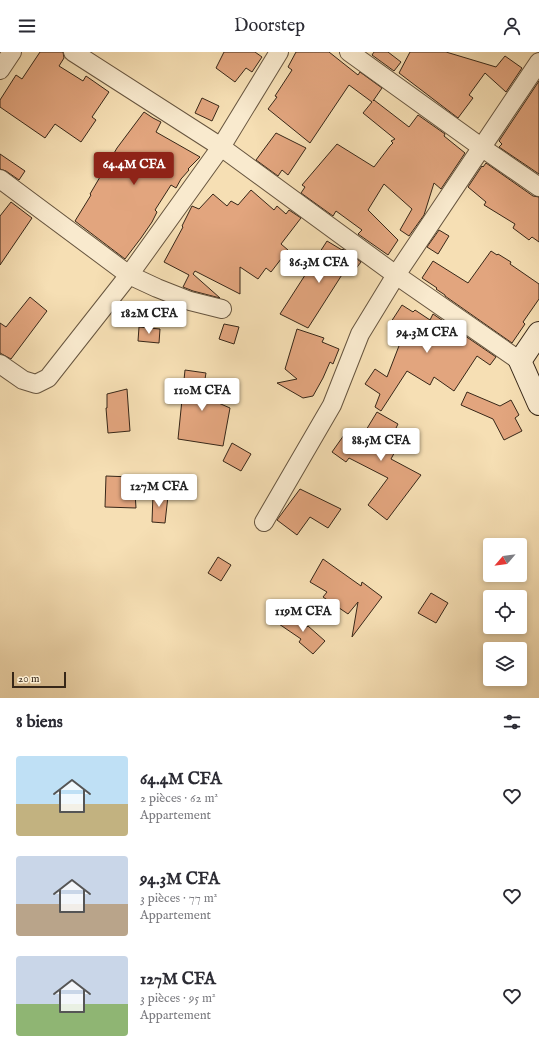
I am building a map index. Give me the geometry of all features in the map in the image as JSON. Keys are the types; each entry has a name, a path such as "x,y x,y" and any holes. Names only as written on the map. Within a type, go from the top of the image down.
{"main road":[{"path":"539,333 520,361 539,404"}],"street":[{"path":"0,70 12,52"},
{"path":"73,52 221,147 396,275 520,361"},
{"path":"0,364 23,380 36,384 48,378 129,275 221,147 279,52"},
{"path":"349,52 539,187"},
{"path":"264,522 332,405 360,334 396,275 539,62"},
{"path":"0,179 129,275 190,301 222,309"}],"building":[{"path":"40,52 63,52 64,58 59,66 83,81 86,76 109,92 92,117 96,120 81,142 55,124 45,138 0,107 0,100 16,75 22,79"},
{"path":"224,52 255,52 262,57 252,72 246,68 235,82 216,68"},
{"path":"296,52 329,52 358,75 360,72 382,88 373,101 374,100 409,127 418,115 445,134 444,136 465,153 441,189 434,183 424,215 409,236 400,230 412,209 384,184 368,210 398,240 388,255 358,234 362,230 336,211 333,216 301,193 305,187 302,185 337,144 374,167 393,143 391,141 395,139 363,113 372,102 349,85 310,143 268,109 277,97 275,96 292,70 288,67"},
{"path":"374,52 388,52 401,62 394,71 372,55"},
{"path":"410,52 446,52 496,67 505,56 522,68 506,92 485,73 469,95 473,98 458,118 399,73"},
{"path":"539,81 539,174 499,147 502,144 499,141"},
{"path":"202,98 219,106 212,121 195,113"},
{"path":"144,112 161,122 156,132 200,157 188,169 189,170 181,179 176,188 171,185 155,210 157,212 152,222 125,259 75,221 117,148"},
{"path":"276,133 306,148 288,175 282,170 278,176 256,160"},
{"path":"0,154 25,171 19,180 6,171 0,169"},
{"path":"486,163 533,196 539,197 539,242 532,237 529,240 513,228 515,224 484,205 486,202 468,187 482,166 483,167"},
{"path":"251,190 274,210 277,206 286,214 289,210 301,218 281,244 288,250 271,272 266,268 258,279 240,267 240,294 195,271 193,274 220,298 183,287 189,275 164,262 183,227 182,226 192,206 199,209 213,194 227,206 231,201 238,205"},
{"path":"11,202 32,218 0,265 0,216"},
{"path":"439,230 449,236 438,254 427,247"},
{"path":"327,241 342,250 343,249 361,262 351,275 345,270 308,328 280,314"},
{"path":"491,251 511,262 510,264 539,284 539,299 523,322 525,324 512,343 422,278 433,261 468,283"},
{"path":"30,297 47,311 11,359 0,353 0,323 6,327"},
{"path":"402,305 413,312 415,310 430,320 433,314 496,357 490,365 477,356 454,391 434,377 430,385 407,371 381,411 375,407 380,394 365,384 375,369 387,377 402,338 390,330 392,327 389,325"},
{"path":"224,324 239,327 234,344 219,339"},
{"path":"139,327 160,329 159,343 138,341"},
{"path":"297,329 324,338 322,342 339,349 333,364 330,362 313,396 303,398 277,383 297,379 285,369"},
{"path":"185,370 206,373 204,385 220,382 214,401 230,408 223,446 178,439"},
{"path":"127,389 130,431 108,433 106,408 107,394"},
{"path":"467,392 500,406 511,400 519,415 515,418 522,431 504,440 493,419 461,405"},
{"path":"377,412 398,424 396,428 405,433 391,459 421,475 387,520 368,505 388,478 349,458 346,462 332,452 344,435 357,445"},
{"path":"232,443 251,454 241,471 223,461"},
{"path":"106,476 132,477 131,491 135,492 136,508 105,507"},
{"path":"300,489 341,509 328,528 310,517 297,535 277,520"},
{"path":"153,494 168,496 165,523 152,522"},
{"path":"218,557 231,565 221,581 208,573"},
{"path":"323,559 361,586 362,582 382,597 352,637 358,602 348,614 323,597 327,592 310,582"},
{"path":"431,593 448,603 436,623 418,613"},
{"path":"288,613 307,627 308,626 325,641 313,654 299,642 301,639 279,624"}]}
